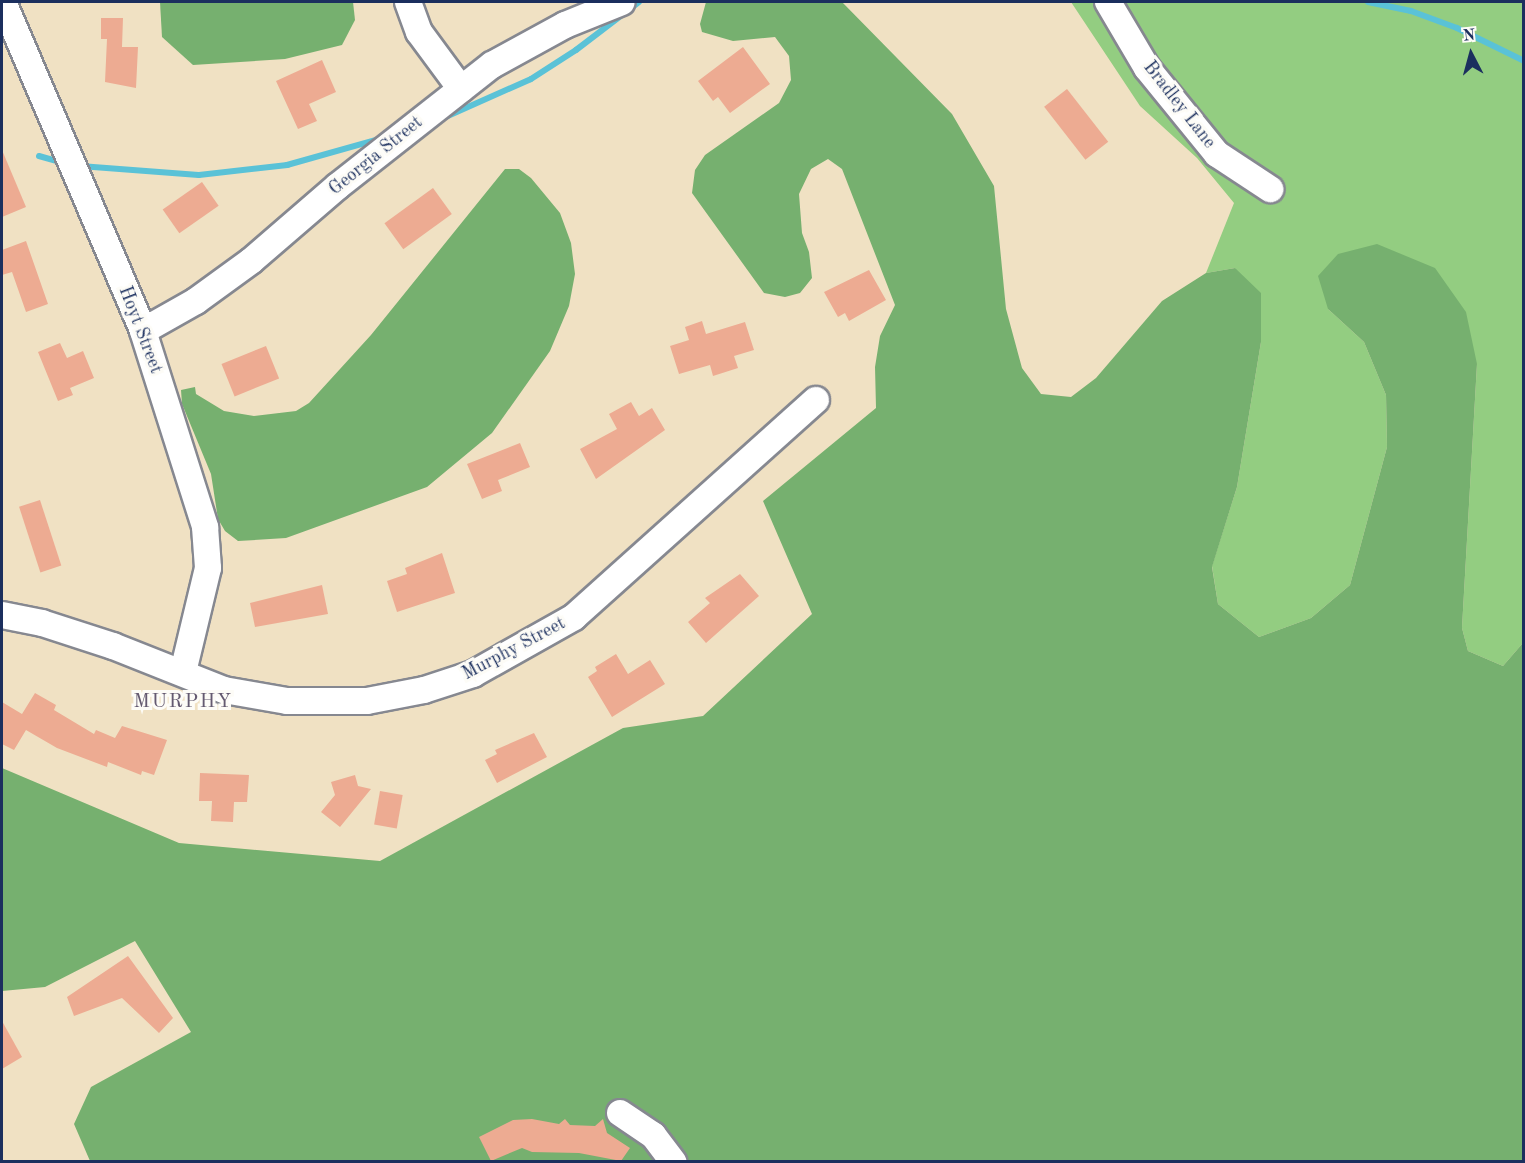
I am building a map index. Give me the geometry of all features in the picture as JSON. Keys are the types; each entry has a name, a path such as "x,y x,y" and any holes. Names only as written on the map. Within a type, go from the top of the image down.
{"street":[{"name":"Hoyt Street","path":"3,2 143,331 205,526 208,568 183,672"},
{"path":"408,2 418,32 461,89"},
{"name":"Georgia Street","path":"143,331 196,300 251,261 338,186 461,89 527,44 622,2"},
{"name":"Bradley Lane","path":"1108,2 1147,68 1203,139 1217,154 1270,189"},
{"name":"Murphy Street","path":"2,615 42,622 183,672 224,690 288,701 367,701 423,690 473,674 574,617 816,400"},
{"path":"620,1113 653,1135 673,1161"}],"green space":[{"path":"160,2 353,2 355,20 342,45 285,59 193,65 162,37"},
{"path":"706,2 842,2 952,114 994,186 1006,309 1022,368 1041,394 1071,397 1096,378 1162,301 1206,273 1235,268 1261,293 1261,342 1237,487 1212,567 1218,604 1259,637 1311,618 1350,585 1387,447 1386,395 1364,342 1328,309 1318,276 1338,254 1377,244 1435,268 1466,312 1477,364 1462,628 1468,651 1503,666 1522,644 1523,549 1523,1161 90,1161 74,1124 91,1087 191,1032 135,941 45,987 2,991 2,768 179,843 380,861 623,728 703,716 812,614 763,501 876,408 875,367 880,336 895,305 842,169 828,159 811,169 799,194 802,233 809,252 812,278 800,293 785,297 764,293 692,193 695,170 705,155 779,103 791,80 789,56 775,37 733,41 702,32 700,24"},
{"path":"1071,2 1523,2 1522,644 1503,666 1468,651 1462,628 1477,364 1328,309 1364,342 1386,395 1387,447 1350,585 1311,618 1259,637 1218,604 1212,566 1237,487 1261,342 1235,268 1206,273 1234,203 1197,158 1140,106"},
{"path":"505,169 519,169 531,178 560,213 571,243 575,274 569,306 550,351 492,433 427,487 286,538 238,541 225,531 218,519 211,474 182,404 181,390 195,387 196,394 224,411 254,416 296,411 309,403 371,335"}],"building":[{"path":"101,18 123,18 122,47 138,47 136,88 105,82 107,39 101,39"},
{"path":"743,47 770,84 730,113 718,97 713,101 698,81"},
{"path":"322,60 336,92 309,104 317,121 298,129 276,81"},
{"path":"1067,89 1108,142 1085,160 1044,107"},
{"path":"2,150 26,207 2,217"},
{"path":"202,182 219,206 179,233 163,210"},
{"path":"433,188 452,214 403,249 384,223"},
{"path":"26,241 48,304 26,312 12,272 2,275 2,250"},
{"path":"869,270 886,300 849,321 845,313 838,317 824,292"},
{"path":"702,321 706,334 745,322 754,350 734,356 738,368 713,376 710,365 679,374 670,346 689,340 685,327"},
{"path":"60,343 67,358 83,351 94,378 70,388 73,395 58,401 38,352"},
{"path":"266,346 279,378 235,396 221,364"},
{"path":"631,402 639,416 652,408 665,430 596,479 580,449 617,429 609,414"},
{"path":"520,443 530,467 498,480 502,491 482,499 467,464"},
{"path":"40,500 61,566 40,572 19,507"},
{"path":"442,553 455,593 397,612 387,581 407,574 405,568"},
{"path":"740,574 759,596 706,643 688,622 710,603 705,598"},
{"path":"322,585 328,614 255,627 250,603"},
{"path":"616,654 628,674 650,660 665,684 612,717 588,677 597,671 595,667"},
{"path":"35,693 56,705 54,710 94,734 96,730 115,738 122,726 167,740 154,775 142,771 141,775 108,762 107,767 57,748 26,730 14,750 2,744 2,702 22,714"},
{"path":"534,733 547,757 497,783 485,760 497,754 495,750"},
{"path":"200,773 249,775 247,802 234,802 233,822 211,821 212,801 199,801"},
{"path":"355,775 358,786 371,789 340,827 321,812 335,795 331,782"},
{"path":"380,791 403,795 397,828 374,824"},
{"path":"128,956 173,1018 159,1033 122,998 74,1016 67,997"},
{"path":"2,1021 22,1057 2,1069"},
{"path":"532,1119 559,1124 565,1119 570,1125 595,1126 603,1119 607,1133 630,1148 621,1161 579,1153 532,1152 522,1148 491,1161 479,1137 513,1120"}],"waterway":[{"path":"441,119 531,79 576,50 639,2"},
{"path":"1368,2 1411,11 1457,28 1524,61"},
{"path":"80,166 199,175 287,165 383,138"},
{"path":"39,156 64,163"}],"district":[{"name":"MURPHY","path":"183,702"}]}
